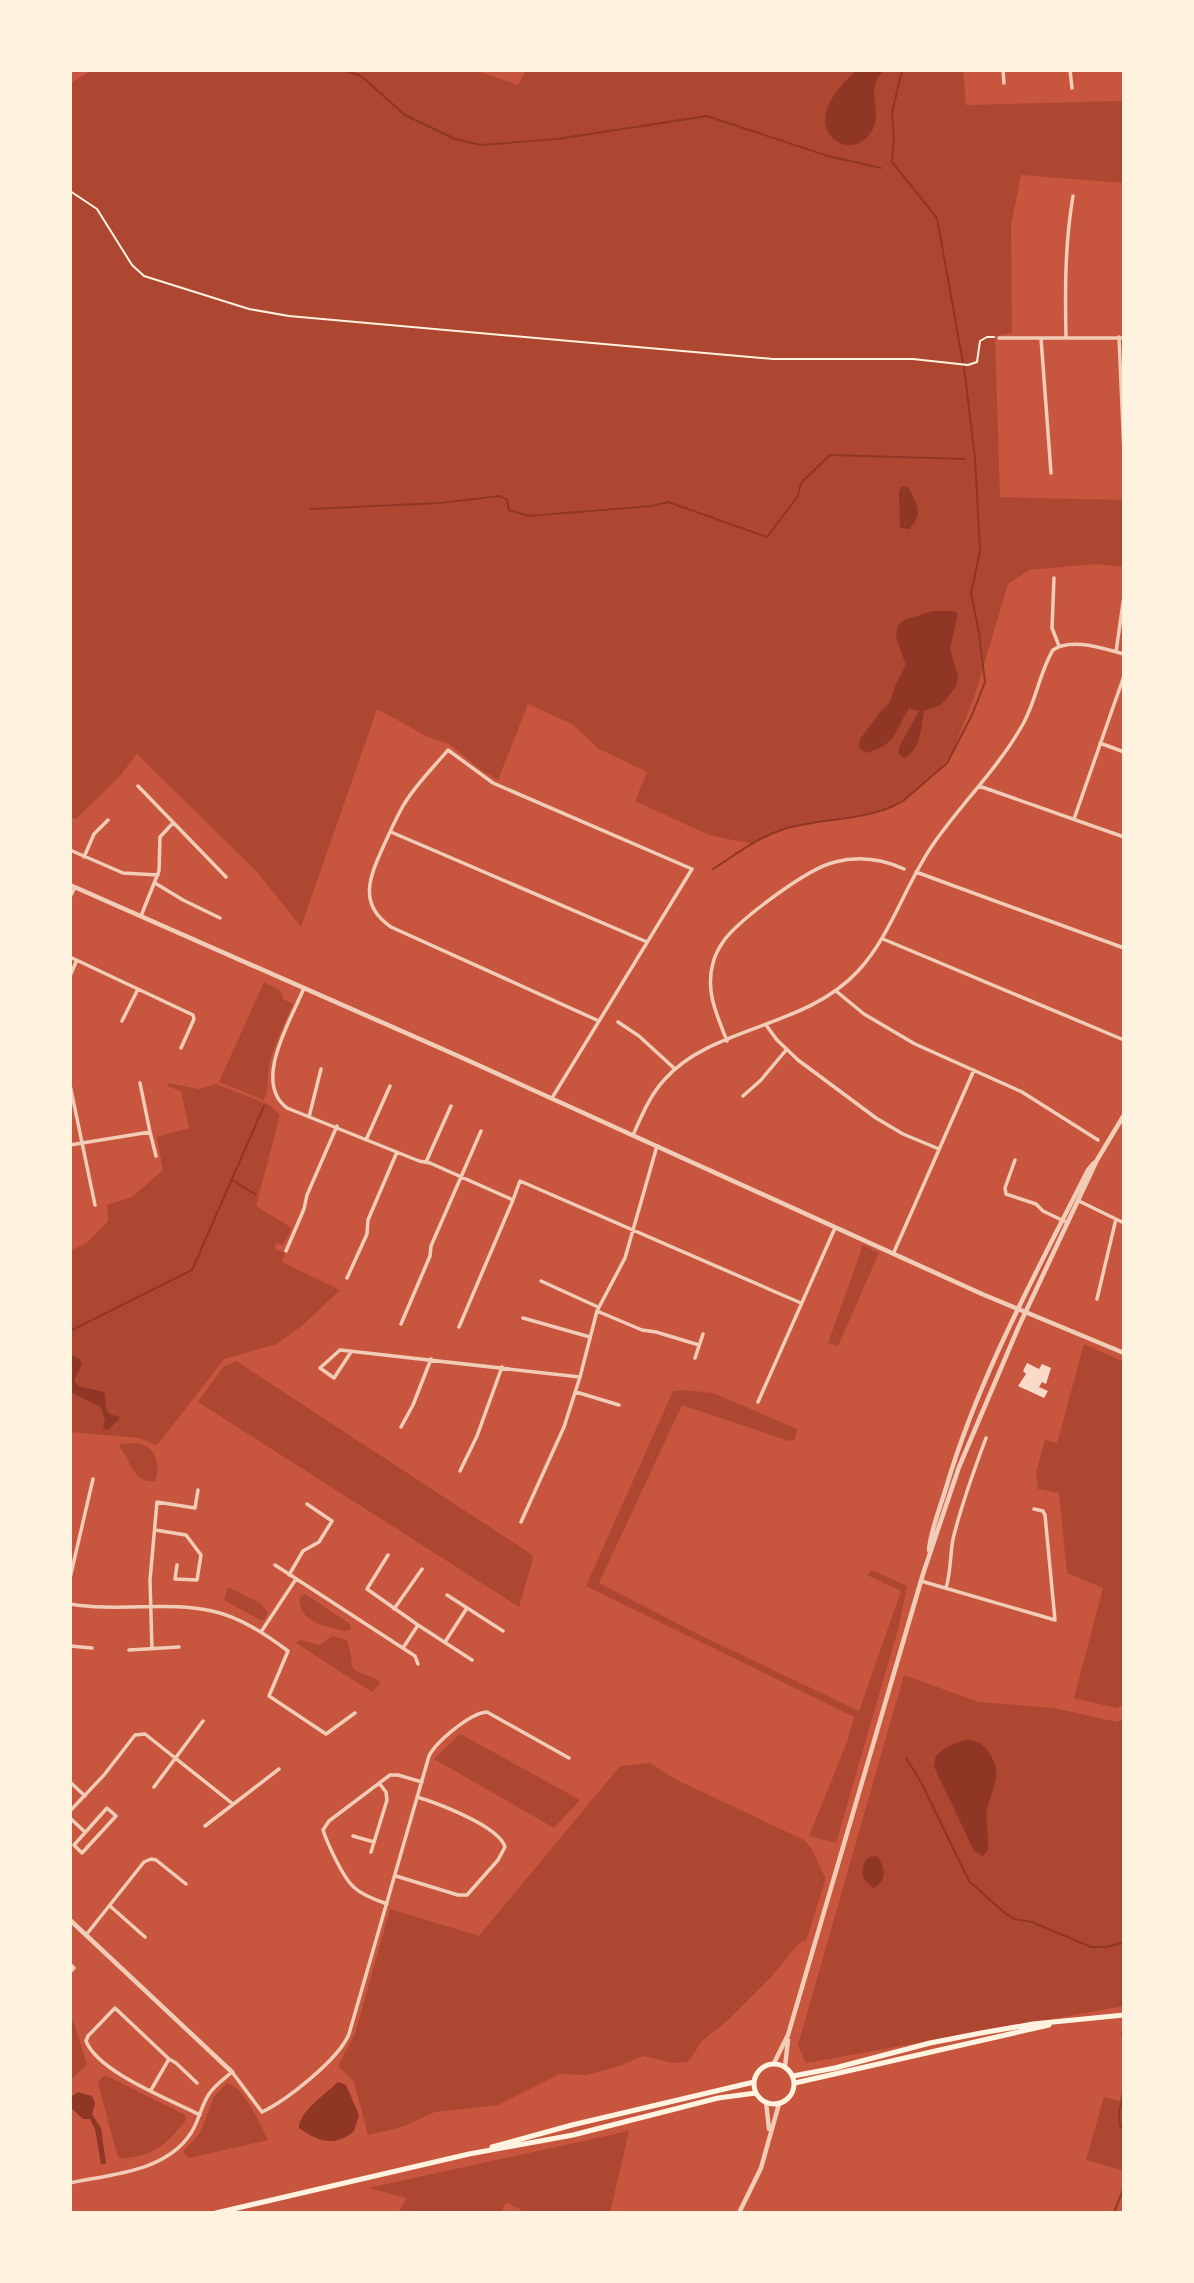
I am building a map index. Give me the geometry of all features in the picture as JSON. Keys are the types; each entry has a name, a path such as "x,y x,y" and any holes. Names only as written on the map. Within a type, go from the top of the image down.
{"main road":[{"path":"793,2076 930,2043 1033,2024 1124,2015"},
{"path":"795,2083 1055,2023"},
{"path":"774,2063 786,2067 793,2076 795,2083 790,2096 779,2104 766,2102 756,2093 754,2082 762,2067 774,2063"},
{"path":"216,2213 469,2154 572,2125 754,2082"},
{"path":"469,2154 573,2135 718,2098 756,2093"}],"street":[{"path":"1003,70 1004,83"},
{"path":"1070,70 1072,88"},
{"path":"1066,336 1067,232 1073,196"},
{"path":"999,338 1121,338 1124,453"},
{"path":"1041,338 1051,472"},
{"path":"1054,578 1052,628 1059,646"},
{"path":"1116,652 1124,596"},
{"path":"633,1135 656,1091 675,1069 697,1054 805,1009 836,991 857,973 883,939 916,873 934,844 1023,724 1040,687 1048,658 1059,646 1070,643 1124,654"},
{"path":"1074,819 1124,676"},
{"path":"1100,743 1124,752"},
{"path":"551,1099 599,1021 647,942 692,869 493,783 447,750 414,790 391,832 370,876 370,902 382,921 391,928 599,1021"},
{"path":"138,786 226,877"},
{"path":"979,786 1124,837"},
{"path":"84,857 94,834 108,820"},
{"path":"141,916 158,875 160,837 173,823"},
{"path":"391,832 647,942"},
{"path":"70,850 123,873 158,875"},
{"path":"727,1041 713,1003 710,980 718,949 734,929 807,873 821,866 866,859 904,869"},
{"path":"916,873 1124,948"},
{"path":"155,883 220,918"},
{"path":"70,897 72,886 1026,1312 1124,1353"},
{"path":"883,939 1124,1040"},
{"path":"70,957 193,1015 194,1019 181,1048"},
{"path":"70,976 76,962"},
{"path":"304,988 273,1063 272,1083 279,1102 309,1117 461,1176 513,1200"},
{"path":"122,1021 138,989"},
{"path":"836,991 864,1014 915,1044 1044,1104 1098,1140"},
{"path":"618,1022 639,1036 675,1069"},
{"path":"766,1026 787,1049 882,1122 939,1149"},
{"path":"743,1096 761,1080 787,1049"},
{"path":"309,1117 321,1069"},
{"path":"894,1252 974,1070"},
{"path":"141,1083 156,1156"},
{"path":"70,1085 95,1205"},
{"path":"366,1140 390,1086"},
{"path":"425,1162 450,1107"},
{"path":"929,1555 930,1542 953,1464 971,1415 1018,1308 1065,1222 1088,1170 1124,1115"},
{"path":"286,1251 337,1126"},
{"path":"401,1324 481,1131"},
{"path":"70,1145 150,1132"},
{"path":"521,1522 564,1427 598,1309 618,1275 634,1230 657,1146"},
{"path":"347,1278 367,1234 369,1220 397,1152"},
{"path":"1015,1160 1005,1192 1036,1204 1043,1211 1065,1222"},
{"path":"459,1327 520,1181 801,1303"},
{"path":"1076,1200 1124,1222"},
{"path":"1097,1299 1116,1219"},
{"path":"774,2063 788,2035 929,1555 973,1432 1065,1222"},
{"path":"758,1402 836,1226"},
{"path":"541,1281 642,1331 656,1332 699,1345"},
{"path":"523,1318 590,1337"},
{"path":"695,1358 702,1334"},
{"path":"351,1352 334,1378 320,1368 340,1350 580,1377"},
{"path":"401,1427 431,1359"},
{"path":"460,1471 477,1436 502,1367"},
{"path":"576,1392 618,1405"},
{"path":"946,1588 951,1574 956,1530 986,1438"},
{"path":"70,1578 93,1479"},
{"path":"152,1649 149,1608 157,1502 195,1508 198,1490"},
{"path":"289,1574 303,1552 319,1542 332,1521 307,1504"},
{"path":"921,1581 1055,1620 1045,1515 1043,1511 1034,1509"},
{"path":"155,1530 186,1535 201,1555 197,1580 175,1579 177,1565"},
{"path":"388,1555 367,1589 472,1660"},
{"path":"275,1565 415,1656 418,1664"},
{"path":"394,1609 422,1570"},
{"path":"261,1632 296,1579"},
{"path":"447,1595 503,1631"},
{"path":"70,1604 91,1608 189,1608 211,1610 234,1618 289,1651 269,1696 326,1734 355,1713"},
{"path":"444,1642 467,1608"},
{"path":"403,1648 418,1625"},
{"path":"70,1646 92,1648"},
{"path":"129,1650 179,1647"},
{"path":"70,1920 232,2072 262,2112 285,2099 346,2042 433,1749 479,1712 493,1715 569,1758"},
{"path":"154,1787 203,1721"},
{"path":"70,1811 104,1776 135,1735 145,1734 233,1804"},
{"path":"205,1826 279,1769"},
{"path":"387,1905 363,1896 346,1881 323,1829 329,1821 390,1775 422,1782"},
{"path":"70,1782 85,1796"},
{"path":"371,1852 387,1800 387,1795 379,1783"},
{"path":"395,1876 457,1895 467,1895 498,1860 505,1847 498,1836 447,1806 417,1797"},
{"path":"107,1808 116,1816 82,1853 74,1845 85,1832 107,1808"},
{"path":"70,1818 85,1832"},
{"path":"353,1836 374,1842"},
{"path":"86,1934 150,1858 186,1884"},
{"path":"110,1905 145,1937"},
{"path":"70,1964 74,1968 70,1972"},
{"path":"197,2083 115,2008 88,2036 86,2041 100,2061 111,2070 200,2115"},
{"path":"786,2067 788,2035"},
{"path":"151,2090 169,2059"},
{"path":"70,2183 145,2166 167,2157 185,2142 208,2096 232,2072"},
{"path":"766,2102 770,2133"},
{"path":"739,2213 756,2180 779,2104"}],"path":[{"path":"70,191 97,209 132,265 144,276 249,309 289,316 773,359 913,359 968,365 977,362 981,341 987,337 999,338"}],"shaded area":[{"path":"92,70 476,70 518,85 526,70 963,70 966,105 1124,101 1124,183 1021,175 1011,226 1012,333 995,336 1000,497 1124,500 1124,567 1095,564 1029,570 1008,584 974,698 953,750 940,770 909,796 885,811 784,829 752,844 709,835 635,801 647,772 599,749 572,724 528,704 498,780 449,744 428,737 377,709 301,927 258,873 137,754 120,776 76,819 70,817 70,84"},
{"path":"857,70 883,70 875,85 876,118 871,133 863,141 848,145 838,142 830,135 825,122 833,97"},
{"path":"902,486 909,488 918,509 914,524 909,529 900,528 899,491"},
{"path":"933,611 958,613 950,649 958,676 956,687 941,705 924,711 919,738 910,754 904,758 899,754 899,747 919,711 909,708 889,741 884,746 866,753 859,747 860,739 890,702 906,665 896,638 898,625 904,620"},
{"path":"264,982 281,991 283,999 293,1004 272,1055 264,1100 219,1082"},
{"path":"168,1083 199,1089 216,1084 270,1105 280,1115 256,1206 292,1228 283,1245 277,1243 274,1249 285,1253 282,1262 340,1290 304,1324 277,1344 224,1359 159,1443 155,1445 139,1438 70,1432 70,1251 88,1242 108,1221 107,1205 132,1197 163,1170 157,1137 189,1128 181,1091 167,1086"},
{"path":"863,1245 879,1253 838,1346 828,1343"},
{"path":"1084,1344 1124,1362 1124,1705 1116,1708 1074,1698 1103,1588 1067,1573 1059,1493 1038,1489 1036,1472 1045,1440 1057,1443"},
{"path":"70,1354 80,1359 82,1364 74,1381 78,1386 104,1392 107,1411 121,1417 108,1430 103,1428 105,1420 101,1407 70,1392"},
{"path":"236,1361 531,1554 533,1558 519,1607 198,1402 223,1367"},
{"path":"673,1391 713,1393 797,1429 795,1439 789,1441 682,1405 599,1583 859,1711 901,1591 867,1575 872,1570 907,1586 899,1626 836,1843 809,1836 847,1742 854,1717 586,1586"},
{"path":"136,1443 149,1448 155,1456 157,1466 155,1481 141,1479 137,1475 119,1447 121,1444"},
{"path":"228,1587 260,1603 268,1612 264,1620 224,1600"},
{"path":"305,1594 350,1624 351,1629 347,1631 332,1628 308,1618 300,1606 300,1597"},
{"path":"332,1636 347,1640 355,1670 379,1680 380,1684 372,1692 296,1643 300,1640 320,1645"},
{"path":"904,1675 979,1702 1054,1708 1117,1722 1124,1719 1124,2006 806,2063 798,2045","holes":["976,1741 996,1765 995,1781 986,1814 989,1844 974,1851 933,1761"]},
{"path":"460,1734 580,1800 554,1828 434,1759"},
{"path":"965,1740 976,1741 984,1746 996,1768 996,1782 987,1811 988,1850 983,1856 974,1851 934,1767 936,1756 940,1752"},
{"path":"650,1763 675,1779 808,1844 826,1878 806,1941 800,1942 771,1977 727,2021 702,2041 688,2062 673,2063 643,2056 617,2067 586,2075 560,2074 498,2105 435,2112 402,2127 368,2135 354,2082 338,2066 355,2034 390,1909 479,1936 620,1766"},
{"path":"877,1856 884,1874 881,1882 873,1888 863,1878 864,1864 870,1857"},
{"path":"70,2020 73,2020 87,2065 70,2080"},
{"path":"105,2075 185,2115 186,2120 158,2148 142,2155 120,2159 98,2082"},
{"path":"1124,2076 1124,2171 1086,2160 1104,2097 1120,2101"},
{"path":"338,2082 346,2085 359,2115 354,2131 340,2140 326,2141 299,2128 308,2109"},
{"path":"227,2083 234,2086 246,2099 268,2140 189,2158 183,2152 200,2133 214,2097"},
{"path":"78,2092 92,2096 95,2103 92,2114 101,2128 106,2164 101,2164 95,2129 90,2119 83,2119 70,2107 72,2096"},
{"path":"629,2131 610,2213 527,2213 506,2202 501,2213 398,2213 407,2198 368,2188"}],"building":[{"path":"1027,1363 1039,1369 1042,1364 1051,1368 1046,1384 1042,1382 1039,1387 1048,1391 1044,1398 1018,1386 1026,1374 1023,1371"}],"waterway":[{"path":"343,70 361,76 405,115 455,139 481,145 557,139 707,116 828,156 881,168"},
{"path":"902,70 892,113 892,162 937,218 963,363"},
{"path":"903,801 947,763 972,715 985,682 971,593 980,552 975,458 964,367"},
{"path":"311,509 440,503 500,496 507,500 509,510 529,516 652,506 668,502 767,537 798,496 801,483 830,455 965,459"},
{"path":"713,869 774,832 799,825 873,813 901,802"},
{"path":"70,1331 192,1270 264,1106"},
{"path":"232,1180 255,1194"},
{"path":"906,1758 921,1782 969,1881 1006,1914 1091,1947 1107,1947 1124,1942"},
{"path":"1122,2004 1124,1997"},
{"path":"1124,2091 1119,2113 1120,2126 1124,2131"},
{"path":"1114,2213 1124,2187"}]}
